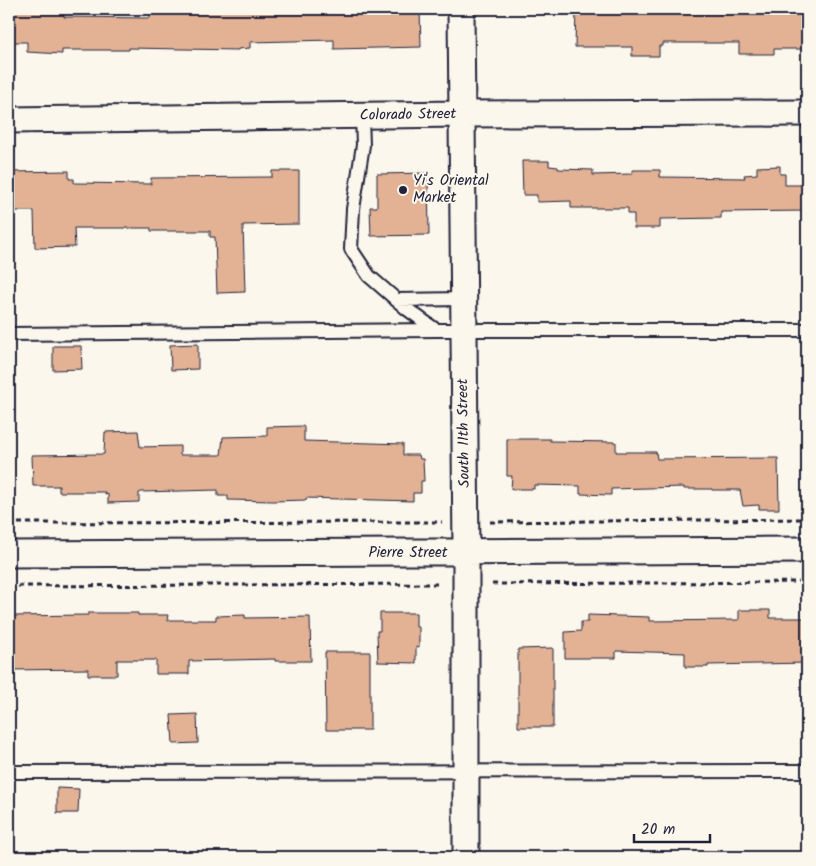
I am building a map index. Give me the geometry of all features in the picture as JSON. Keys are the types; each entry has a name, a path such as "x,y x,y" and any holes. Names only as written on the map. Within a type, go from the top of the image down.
{"street":[{"name":"South 11th Street","path":"461,9 466,552 466,857"},
{"name":"Colorado Street","path":"9,120 462,114 807,113"},
{"name":"Pierre Street","path":"9,554 807,550"}],"lane":[{"path":"362,116 363,146 353,209 351,249 369,276 407,309 436,330"},
{"path":"396,300 463,298"},
{"path":"9,334 436,330 807,330"},
{"path":"9,772 807,771"}],"path":[{"path":"9,523 465,523 807,519"},
{"path":"9,586 807,582"}],"building":[{"path":"9,9 64,9 64,17 150,18 150,13 154,13 154,9 420,9 421,47 334,49 334,40 250,42 250,48 238,50 129,48 129,50 62,50 62,54 27,52 27,42 9,42"},
{"path":"576,9 807,9 807,49 774,49 774,54 739,54 739,43 663,43 663,46 659,46 659,56 632,56 632,47 575,47"},
{"path":"522,161 549,161 549,166 558,167 558,169 593,170 593,175 632,174 632,170 660,170 660,177 745,178 744,175 757,174 757,167 780,166 780,174 785,174 785,185 807,185 807,211 721,212 721,218 660,219 660,228 634,228 634,214 628,214 628,208 571,208 571,201 537,202 537,195 523,195"},
{"path":"69,171 69,179 74,179 74,183 151,184 151,178 272,177 272,171 299,171 299,224 243,225 245,292 217,293 215,237 210,237 210,231 151,231 151,228 74,228 75,247 35,248 34,211 9,211 9,172"},
{"name":"Yi's Oriental Market","path":"428,173 429,235 371,236 370,207 377,207 377,174"},
{"path":"198,344 198,369 171,370 170,345"},
{"path":"53,346 81,346 82,369 53,370"},
{"path":"304,426 304,441 403,444 403,455 419,455 420,459 423,459 424,481 421,481 421,493 413,493 413,501 306,498 306,500 273,501 228,500 228,496 218,496 218,490 141,492 139,493 139,502 108,503 108,494 105,495 105,492 59,492 59,486 33,486 32,455 104,454 105,432 138,431 140,447 180,446 180,455 221,455 223,437 267,436 267,427"},
{"path":"507,439 616,442 616,452 656,452 657,459 778,458 779,509 759,509 759,505 743,506 740,490 684,489 684,487 611,489 611,495 580,494 580,486 534,485 534,489 511,489 512,476 507,476"},
{"path":"739,610 770,610 770,618 807,618 807,663 685,667 685,653 616,651 616,658 565,658 565,632 581,631 581,622 588,622 588,615 649,617 649,621 739,620"},
{"path":"88,613 168,615 167,620 216,620 216,616 245,615 245,618 310,617 311,661 275,661 275,659 189,661 189,674 156,674 156,660 117,660 117,675 88,675 88,669 9,670 9,616 88,615"},
{"path":"380,613 416,613 416,627 419,627 419,647 416,647 416,663 378,662 377,631 380,631"},
{"path":"553,648 553,727 518,727 518,649"},
{"path":"325,652 370,652 370,730 326,730"},
{"path":"197,714 198,743 173,744 171,715"},
{"path":"57,788 79,789 78,813 57,813"}],"place":[{"name":"Yi's Oriental Market","path":"403,190"}]}
